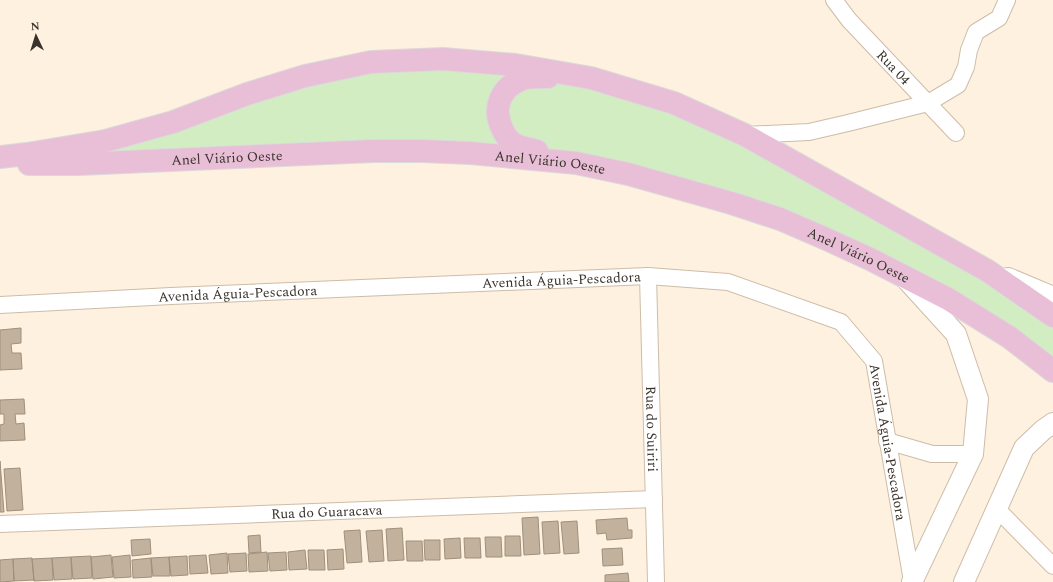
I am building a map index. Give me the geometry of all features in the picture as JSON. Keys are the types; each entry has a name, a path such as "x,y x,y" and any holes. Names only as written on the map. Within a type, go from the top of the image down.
{"main road":[{"path":"0,157 105,141 173,122 247,94 305,76 371,62 450,60 516,65 591,78 674,104 745,135 988,271 1053,316"},
{"path":"576,163 515,145 504,135 499,121 498,106 502,94 510,86 521,79 535,77 591,78"},
{"name":"Anel Viário Oeste","path":"0,164 79,164 358,152 415,151 470,153 576,163 680,187 780,219 870,259 948,299 1008,337 1053,372"},
{"path":"988,271 1053,298"}],"street":[{"name":"Rua 04","path":"834,0 849,20 956,133"},
{"path":"745,135 809,132 928,103 958,85 966,67 969,50 976,32 998,18 1007,0"},
{"name":"Avenida Águia-Pescadora","path":"0,305 171,296 648,276 728,282 841,322 874,360 912,582"},
{"name":"Rua do Suiriri","path":"648,276 656,582"},
{"path":"904,276 956,334 978,399 973,454 912,582"},
{"path":"964,582 1024,448 1053,422"},
{"path":"887,441 932,454 973,454"},
{"name":"Rua do Guaracava","path":"0,524 654,499"},
{"path":"997,510 1053,566"}],"green space":[{"path":"443,59 674,103 1053,316 1053,371 870,259 576,163 0,157 247,94"}],"building":[{"path":"21,328 21,343 11,344 12,353 21,353 22,369 0,370 0,330"},
{"path":"24,399 25,414 15,414 16,424 24,423 25,440 0,441 0,425 4,424 4,414 0,414 0,400"},
{"path":"0,461 4,512 0,512"},
{"path":"20,468 23,510 7,511 4,469"},
{"path":"538,517 540,554 524,555 522,518"},
{"path":"627,518 628,530 632,530 632,538 607,540 606,533 597,534 596,520"},
{"path":"558,521 560,553 544,554 542,522"},
{"path":"577,521 579,553 564,554 561,522"},
{"path":"402,528 404,560 388,561 386,529"},
{"path":"360,530 362,562 347,563 344,531"},
{"path":"382,530 384,561 369,562 366,531"},
{"path":"260,535 261,552 249,553 248,536"},
{"path":"505,536 520,536 521,556 505,556"},
{"path":"485,537 501,537 502,557 486,557"},
{"path":"460,538 461,558 445,559 444,539"},
{"path":"464,538 480,538 481,558 465,558"},
{"path":"150,539 151,554 132,556 131,540"},
{"path":"424,540 440,540 440,560 425,560"},
{"path":"406,541 422,541 423,561 407,561"},
{"path":"622,548 623,565 603,566 602,549"},
{"path":"343,549 344,569 328,570 327,550"},
{"path":"305,550 307,569 289,570 288,552"},
{"path":"308,550 324,550 325,570 309,570"},
{"path":"267,552 268,571 249,572 248,554"},
{"path":"286,552 287,570 270,571 268,553"},
{"path":"227,553 228,573 211,574 209,555"},
{"path":"246,553 247,571 230,572 228,554"},
{"path":"111,555 113,577 93,579 91,557"},
{"path":"130,555 131,577 114,578 112,557"},
{"path":"206,555 208,573 190,574 189,556"},
{"path":"91,556 92,578 73,579 71,557"},
{"path":"187,556 188,575 171,576 169,557"},
{"path":"71,557 72,579 54,580 52,558"},
{"path":"169,557 170,576 153,576 151,558"},
{"path":"32,558 34,580 14,581 13,559"},
{"path":"52,558 53,580 34,581 32,559"},
{"path":"151,558 152,577 133,578 132,560"},
{"path":"13,559 14,581 0,582 0,560"},
{"path":"628,573 629,582 605,582 605,575"}]}
